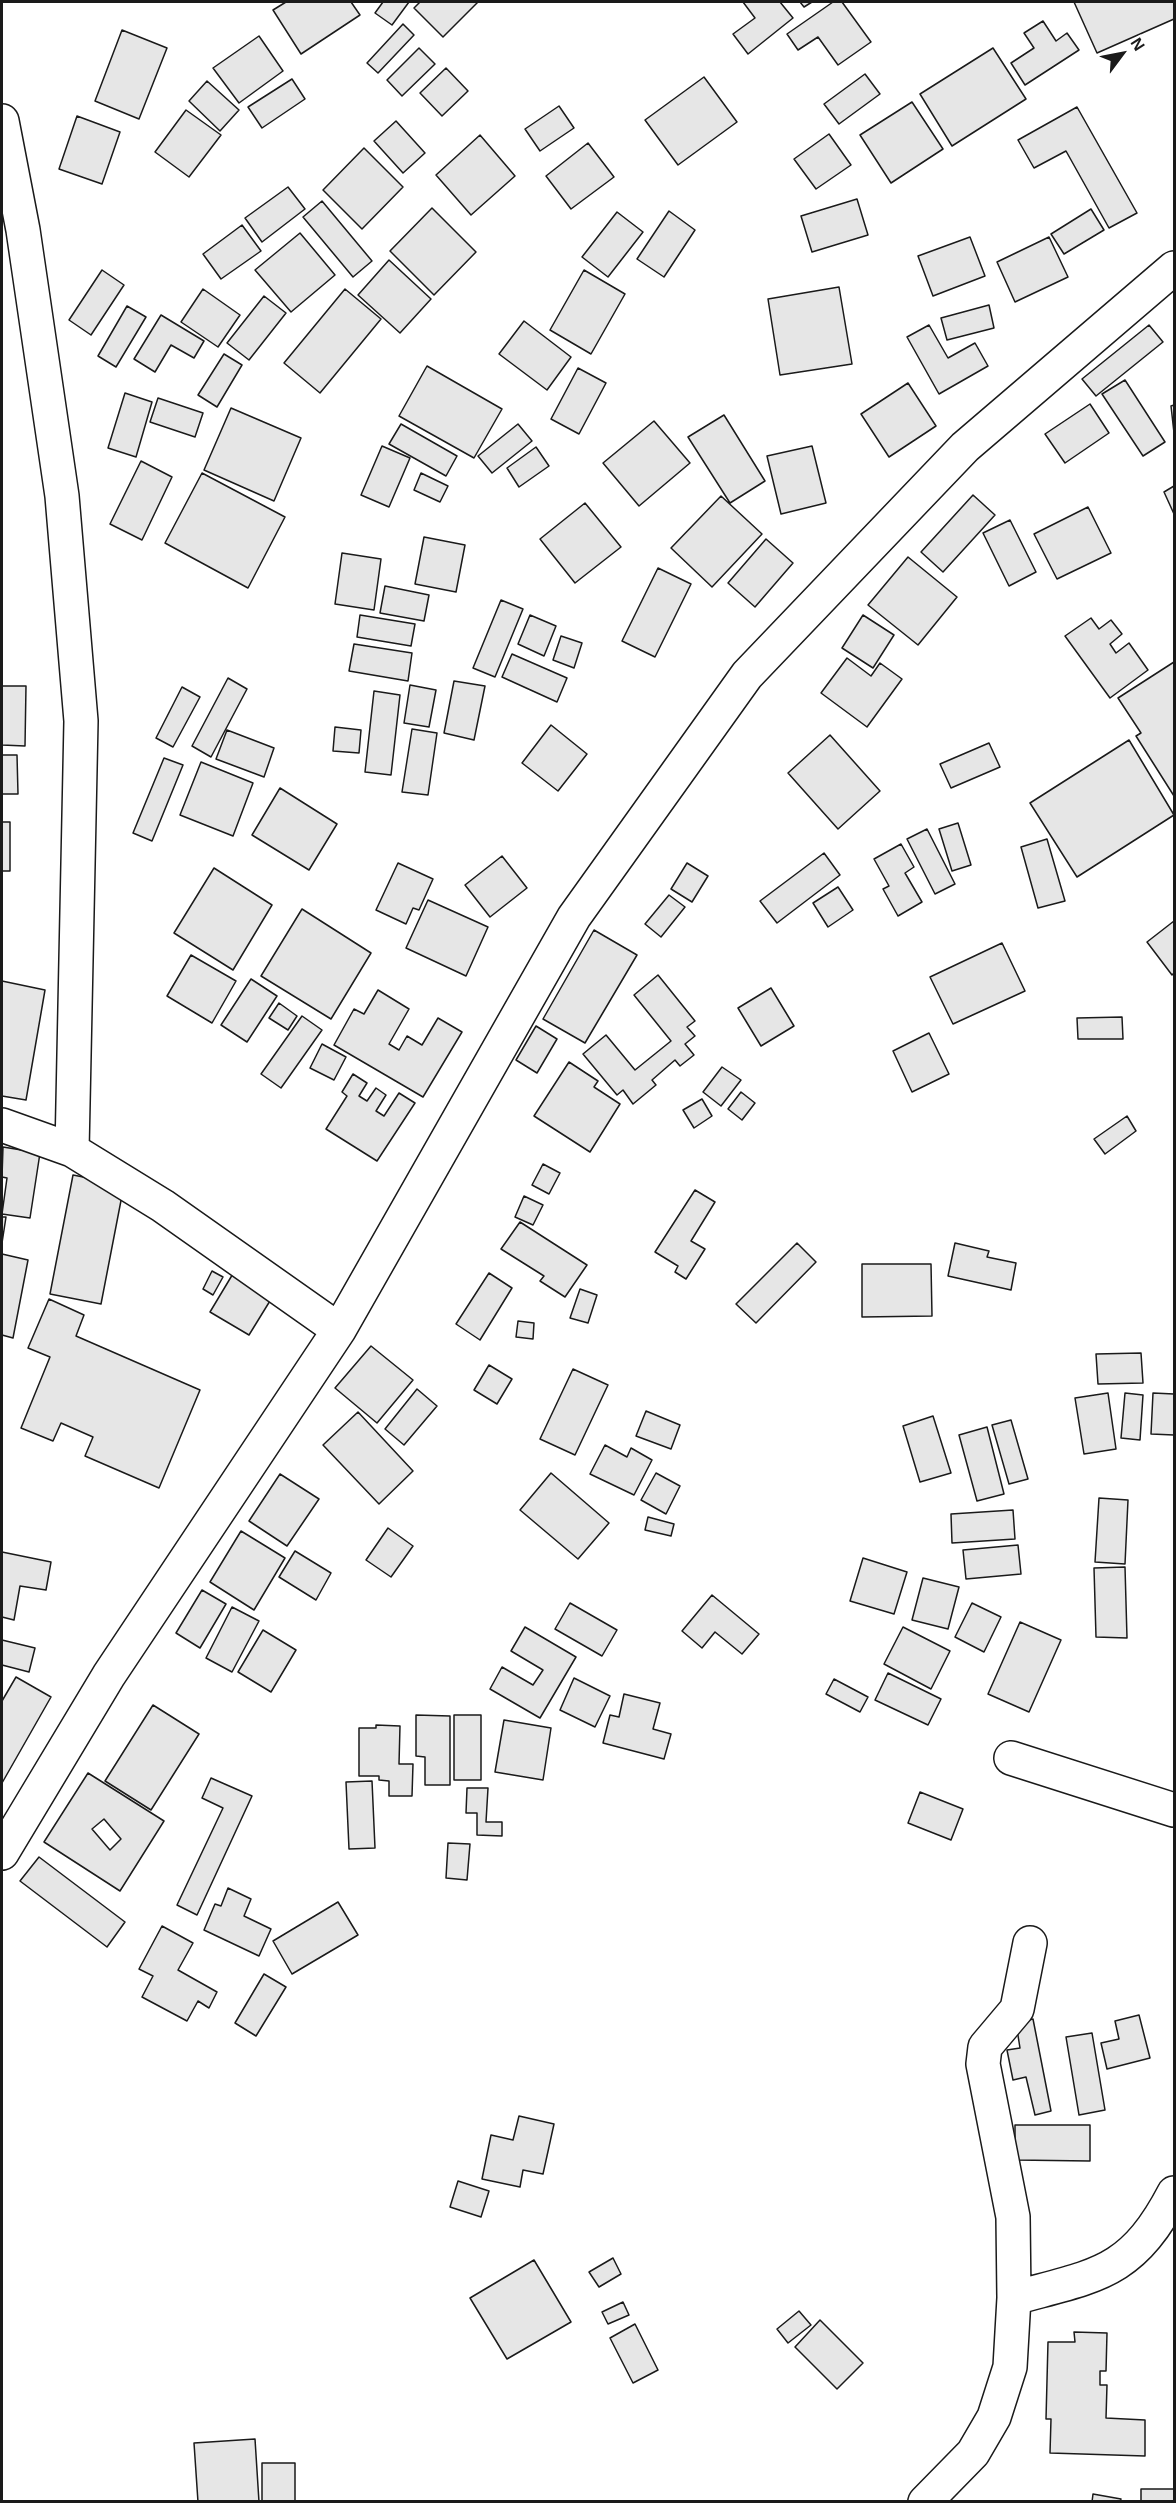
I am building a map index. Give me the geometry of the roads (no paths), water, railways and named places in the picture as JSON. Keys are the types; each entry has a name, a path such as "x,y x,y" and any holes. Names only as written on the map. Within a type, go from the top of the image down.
{"street":[{"path":"2,121 23,230 62,496 81,721 72,1150"},
{"path":"2,1853 109,1675 339,1330 574,917 747,675 965,447 1174,268"},
{"path":"2,1125 72,1150 164,1206 339,1330"},
{"path":"1011,1758 1174,1810"},
{"path":"925,2502 973,2453 994,2417 1010,2367 1014,2298 1013,2217 1005,2166 983,2064 985,2047 1017,2009 1030,1943"},
{"path":"1014,2298 1100,2275 1133,2254 1161,2219 1174,2193"}]}
